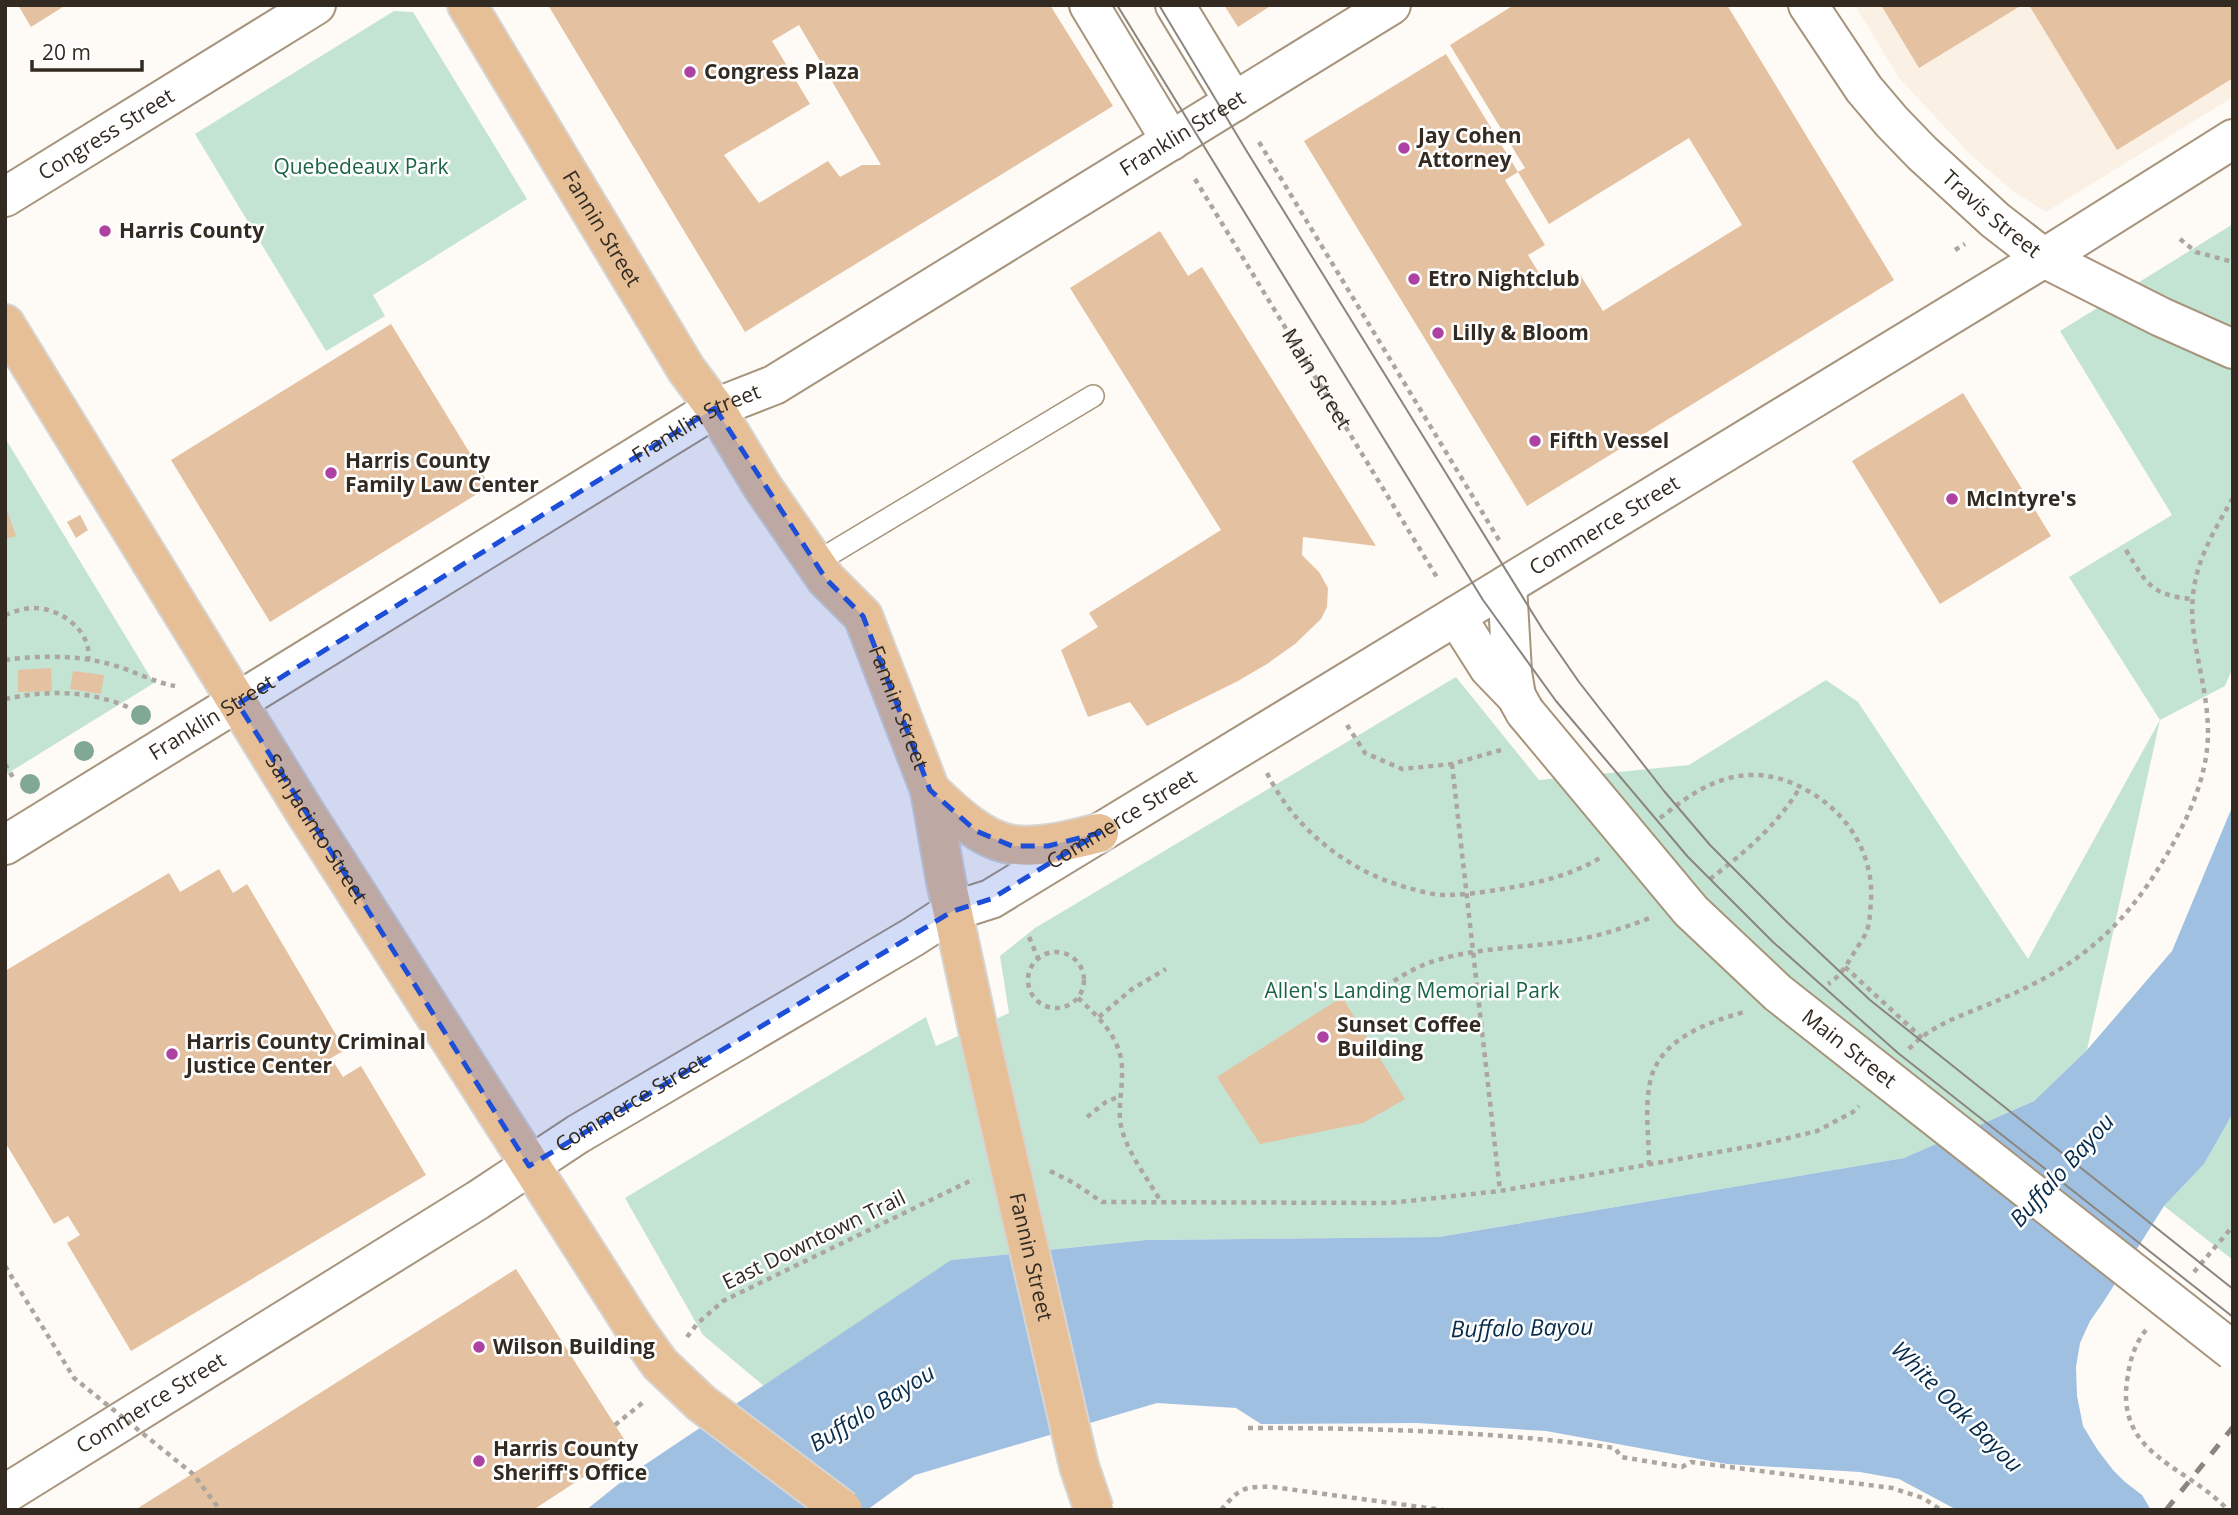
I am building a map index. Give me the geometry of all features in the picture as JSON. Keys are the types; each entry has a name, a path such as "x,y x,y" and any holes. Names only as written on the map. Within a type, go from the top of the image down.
{"main road":[{"name":"Congress Street","path":"5,197 316,5"},
{"name":"Fannin Street","path":"467,5 687,369 715,408 762,486 826,579 863,616 930,790 976,1020 1079,1466 1094,1510"},
{"path":"1089,5 1171,141"},
{"path":"1175,5 1234,102"},
{"name":"Franklin Street","path":"5,845 715,408 774,385 1391,5"},
{"name":"Travis Street","path":"1808,5 1864,89 1892,122 1981,209 2044,258 2161,317 2230,348"},
{"name":"Commerce Street","path":"5,1494 578,1135 953,911 991,900 2044,258 2233,139"},
{"name":"San Jacinto Street","path":"5,324 237,704 635,1329 660,1364 701,1403 843,1510"},
{"path":"1507,585 1512,672 1520,704"},
{"name":"Main Street","path":"1456,616 1489,668 1691,911 1778,993 2233,1351"},
{"path":"930,790 961,821 976,831 1012,846 1048,846 1099,833"}],"lane":[{"path":"815,563 1093,396"}],"path":[{"path":"1259,142 1500,540"},
{"name":"Main Street","path":"1195,178 1438,579"},
{"path":"2180,239 2196,252 2233,262"},
{"path":"2126,550 2146,583 2152,588 2173,597 2191,599"},
{"path":"5,615 32,607 58,613 67,618 81,634 89,652 88,660"},
{"path":"5,660 53,657 88,660 113,665 158,683 175,686"},
{"path":"5,699 30,694 64,693 111,700 130,708"},
{"path":"1325,695 1365,753 1402,769 1452,764 1501,750"},
{"path":"1251,740 1276,792 1294,815 1331,851 1369,874 1392,883 1443,895 1467,894 1548,881 1572,873 1602,857"},
{"path":"5,764 14,779"},
{"path":"1452,764 1500,1191"},
{"path":"1650,825 1688,796 1712,784 1735,777 1771,776 1800,787 1826,803 1844,819 1853,831 1867,863 1871,891 1866,933 1837,978 1820,988"},
{"path":"1707,881 1734,861 1779,818 1800,787"},
{"path":"1369,998 1415,968 1436,960 1594,937 1657,915"},
{"path":"1029,937 1038,958"},
{"path":"1055,951 1073,956 1083,971 1085,980 1078,998 1062,1008 1053,1008 1036,1000 1030,992 1028,974 1031,965 1045,953 1055,951"},
{"path":"1845,967 1922,1038"},
{"path":"1098,1017 1132,989 1166,969"},
{"path":"1078,998 1098,1017 1117,1043 1123,1072 1120,1096 1121,1127 1126,1141 1161,1202"},
{"path":"1649,1164 1649,1094 1651,1077 1657,1065 1677,1041 1701,1027 1752,1010"},
{"path":"1087,1117 1106,1102 1120,1096"},
{"path":"1039,1169 1074,1183"},
{"name":"East Downtown Trail","path":"685,1340 697,1324 723,1301 976,1178"},
{"path":"5,1266 74,1378 192,1474 220,1510"},
{"path":"2141,1336 2130,1360 2125,1391 2131,1423 2146,1449 2228,1510"},
{"path":"615,1425 645,1401 652,1391"},
{"path":"1248,1429 1384,1429 1546,1438 1615,1448 1621,1457 1682,1467 1691,1462 1892,1488 1923,1498 1941,1510"},
{"path":"1222,1510 1237,1492 1254,1486 1443,1510"}],"highlighted area":[{"path":"715,408 826,579 863,616 930,790 976,831 1012,846 1048,846 1099,833 991,899 953,911 529,1166 238,704"}],"shaded area":[{"path":"1855,5 2233,5 2233,97 2046,212 2013,191 1971,155 1899,78"}],"green space":[{"name":"Quebedeaux Park","path":"394,11 413,12 527,199 373,295 385,316 326,351 195,134"},
{"path":"2233,224 2233,667 2225,686 2160,720 2069,577 2172,515 2060,331"},
{"path":"5,438 154,683 5,775"},
{"name":"Allen's Landing Memorial Park","path":"1456,677 1539,780 1689,765 1826,680 1858,702 2028,959 2160,720 2087,1050 2034,1101 1904,1158 1439,1237 1146,1240 951,1260 764,1386 703,1335 625,1198 926,1017 936,1046 1009,1013 1000,956 1035,928"},
{"path":"2233,1113 2233,1260 2164,1206 2204,1164"}],"water":[{"path":"2233,805 2233,1113 2204,1164 2164,1206 2090,1321 2080,1343 2076,1367 2077,1396 2083,1426 2113,1470 2142,1495 2151,1510 1957,1510 1899,1479 1860,1472 1727,1464 1546,1431 1417,1423 1261,1424 1236,1408 1157,1403 915,1475 867,1510 586,1510 631,1474 951,1260 1146,1240 1439,1237 1904,1158 2034,1101 2087,1050 2172,951"}],"building":[{"path":"18,5 66,5 31,27"},
{"path":"548,5 1050,5 1113,106 745,332","holes":["799,25 881,165 862,165 840,177 828,161 759,203 724,155 810,104 772,41"]},
{"path":"1224,5 1272,5 1238,27"},
{"path":"1514,5 1727,5 1894,280 1527,506 1304,141 1446,54 1518,172 1525,168 1450,45","holes":["1689,138 1742,225 1603,311 1579,273 1550,291 1528,255 1545,245 1505,180 1518,172 1549,224"]},
{"path":"1881,5 2022,5 1919,68"},
{"path":"2029,5 2233,5 2233,78 2117,150"},
{"path":"1160,231 1188,276 1202,267 1376,546 1303,537 1302,555 1319,572 1328,588 1327,607 1321,619 1295,644 1267,664 1147,726 1130,702 1088,717 1061,650 1098,627 1089,613 1221,530 1070,288"},
{"name":"Harris County Family Law Center","path":"391,324 490,486 270,622 171,460"},
{"name":"McIntyre's","path":"1963,393 2051,536 1940,604 1852,461"},
{"path":"5,505 16,536 5,539"},
{"path":"80,515 88,530 76,538 67,522"},
{"path":"51,668 52,691 18,692 18,670"},
{"path":"73,671 104,675 101,694 70,689"},
{"name":"Harris County Criminal Justice Center","path":"219,869 233,893 247,884 345,1050 331,1058 343,1077 361,1066 426,1175 131,1351 67,1243 80,1235 68,1216 54,1224 5,1142 5,971 169,873 180,892"},
{"name":"Sunset Coffee Building","path":"1342,997 1405,1099 1363,1123 1260,1144 1217,1077"},
{"name":"Wilson Building","path":"516,1269 629,1447 533,1510 135,1510"}],"tram line":[{"path":"1117,5 1483,600 1556,701 1688,857 1773,942 1898,1053 2233,1317"},
{"path":"1159,5 1543,630 1579,682 1664,791 1710,845 1870,1000 2233,1289"}],"railway":[{"path":"2166,1510 2233,1427"}],"place":[{"name":"Congress Plaza","path":"690,72"},
{"name":"Jay Cohen Attorney","path":"1404,148"},
{"name":"Harris County","path":"105,231"},
{"name":"Etro Nightclub","path":"1414,279"},
{"name":"Lilly & Bloom","path":"1438,333"},
{"name":"Fifth Vessel","path":"1535,441"},
{"name":"Harris County Family Law Center","path":"331,473"},
{"name":"McIntyre's","path":"1952,499"},
{"name":"Sunset Coffee Building","path":"1323,1037"},
{"name":"Harris County Criminal Justice Center","path":"172,1054"},
{"name":"Wilson Building","path":"479,1347"},
{"name":"Harris County Sheriff's Office","path":"479,1461"}],"water label":[{"name":"Buffalo Bayou","path":"2062,1170"},
{"name":"Buffalo Bayou","path":"1522,1328"},
{"name":"White Oak Bayou","path":"1957,1407"},
{"name":"Buffalo Bayou","path":"872,1408"}]}
